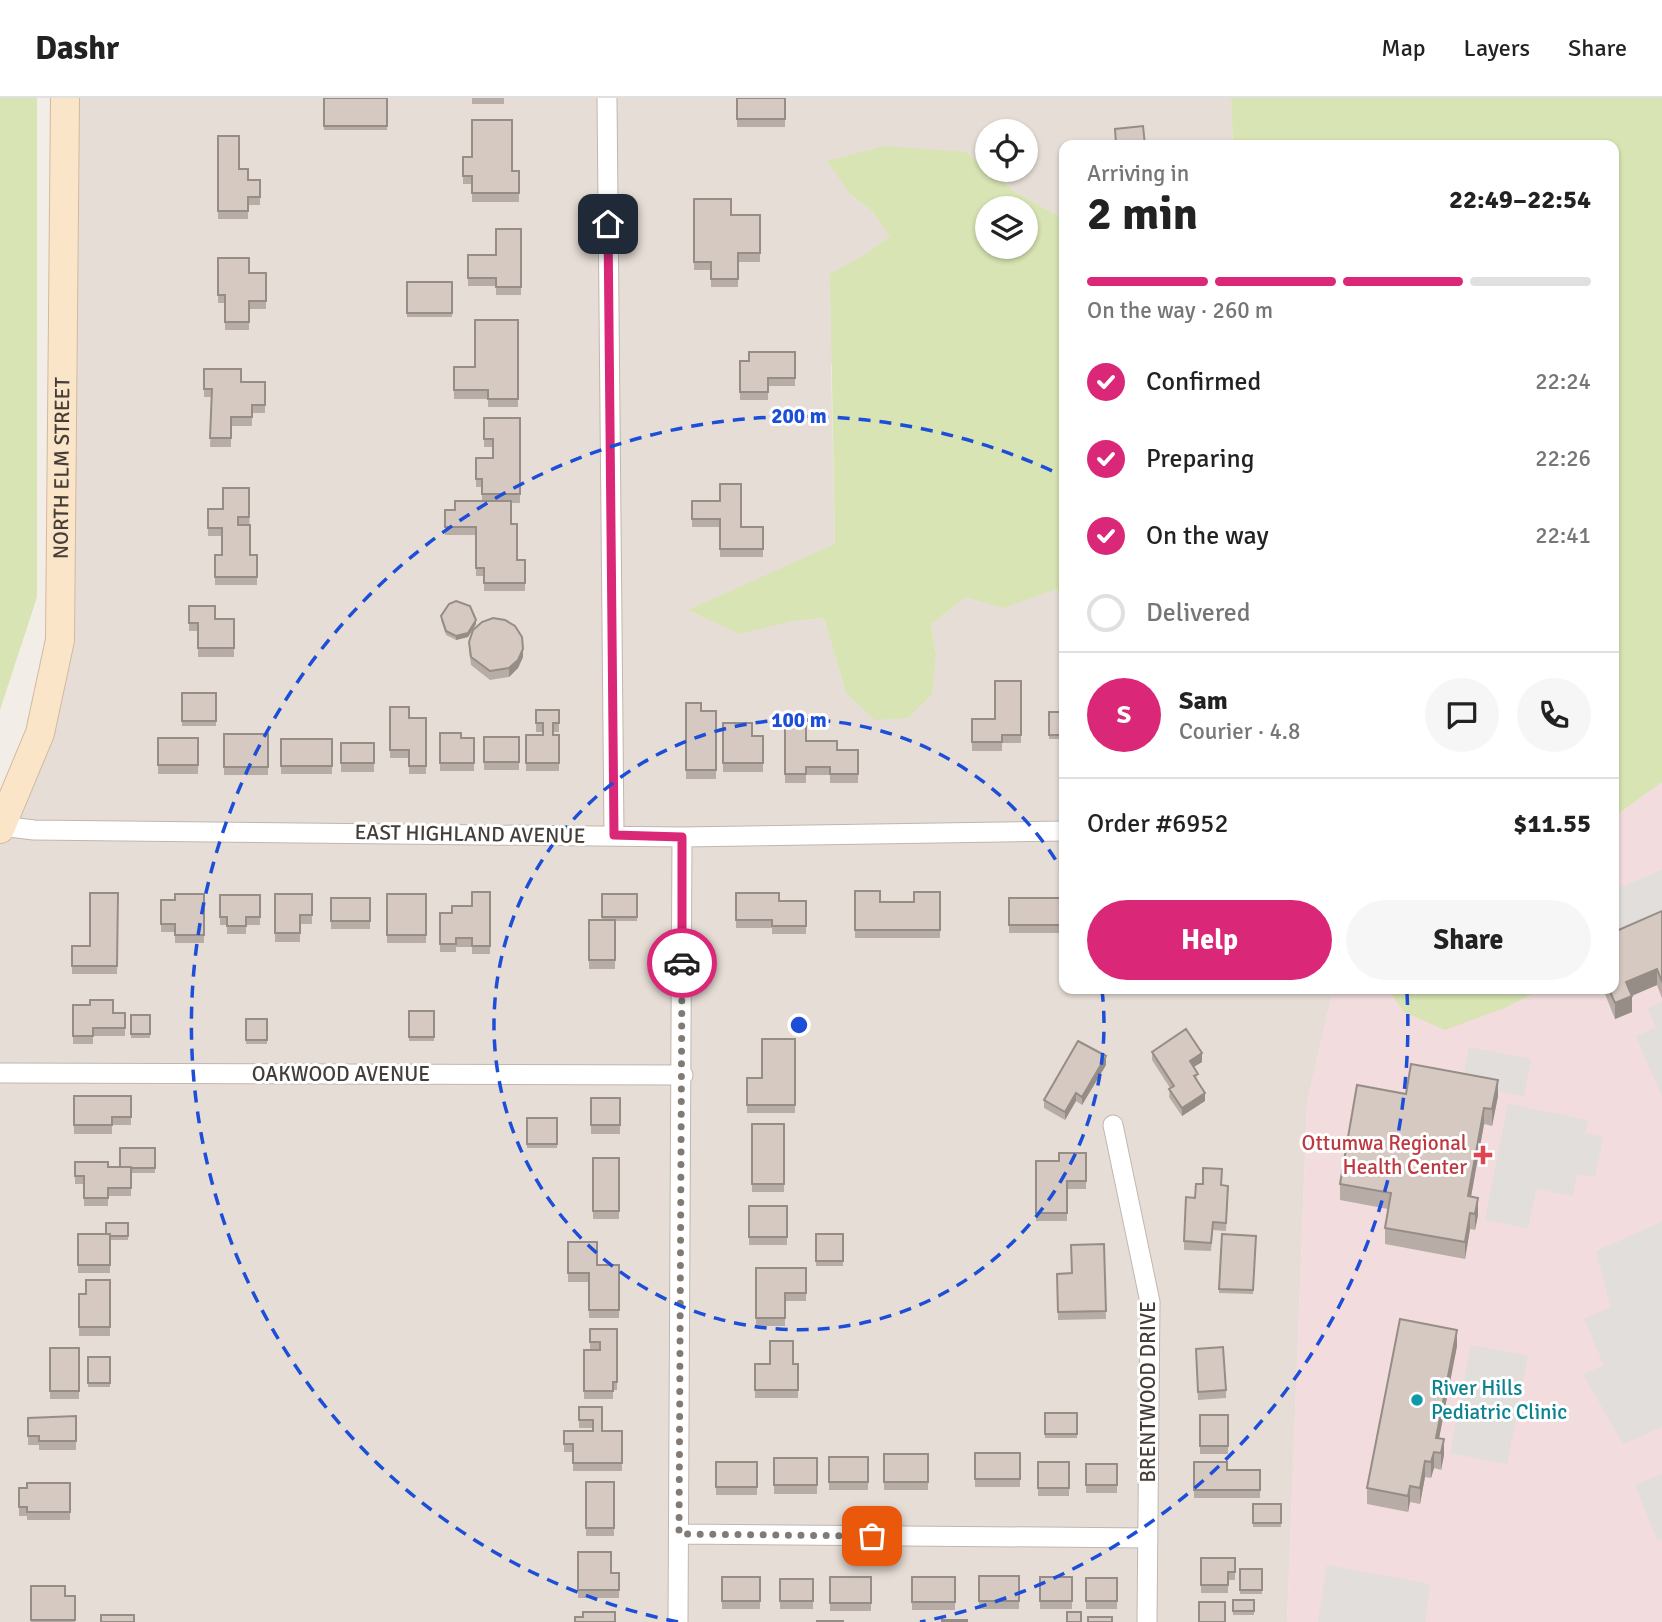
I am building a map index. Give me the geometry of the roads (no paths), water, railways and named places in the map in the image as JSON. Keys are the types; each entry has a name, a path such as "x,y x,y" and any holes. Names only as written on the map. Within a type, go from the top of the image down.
{"street":[{"name":"NORTH ELM STREET","path":"1,827 40,733 60,640 65,98"},
{"path":"607,98 614,835"},
{"name":"EAST HIGHLAND AVENUE","path":"1,827 34,830 682,837 1059,831"},
{"path":"678,1622 683,1075 682,837"},
{"name":"OAKWOOD AVENUE","path":"0,1073 683,1075"},
{"name":"BRENTWOOD DRIVE","path":"1113,1125 1150,1302 1147,1622"},
{"path":"679,1534 1149,1538"}],"place":[{"name":"Ottumwa Regional Health Center","path":"1483,1155"},
{"name":"River Hills Pediatric Clinic","path":"1417,1400"}]}
